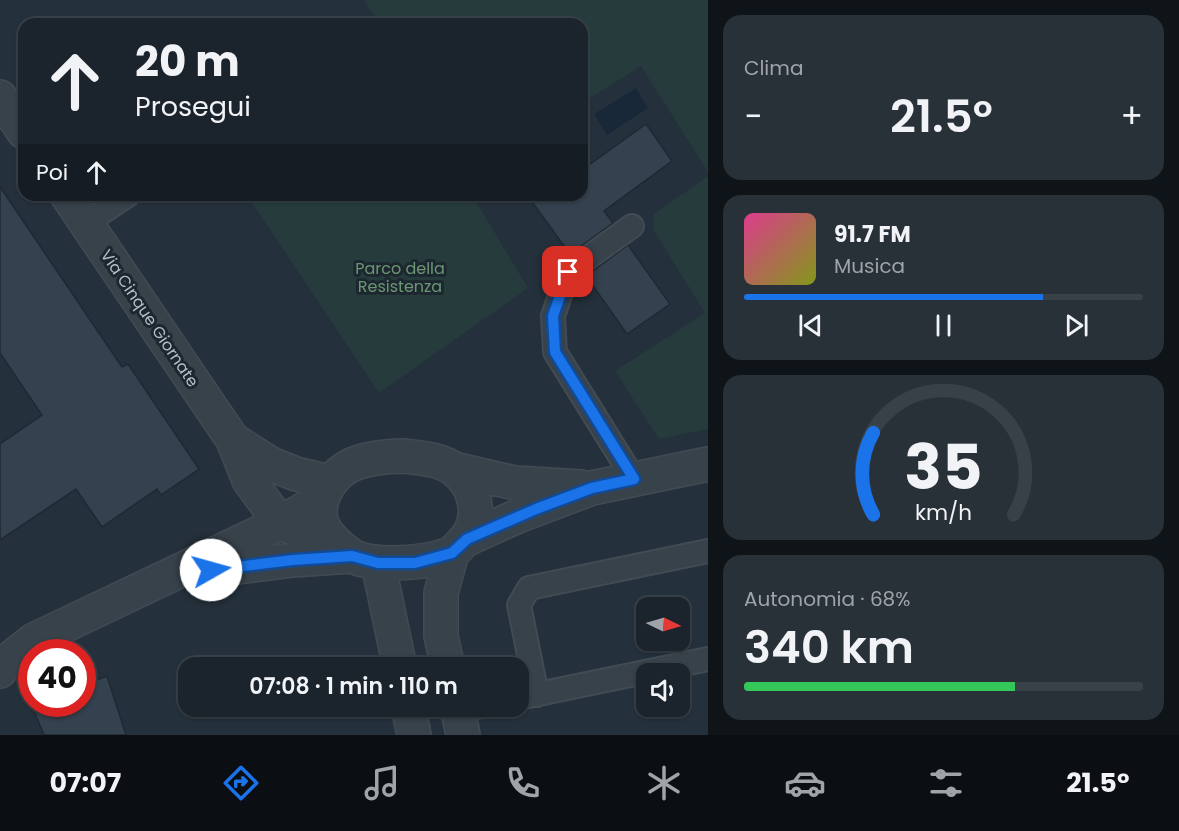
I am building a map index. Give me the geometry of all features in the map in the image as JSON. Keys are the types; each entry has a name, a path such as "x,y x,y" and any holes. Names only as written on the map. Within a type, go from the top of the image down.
{"street":[{"path":"0,97 18,123"},
{"name":"Via Cinque Giornate","path":"71,201 233,440 249,480 280,523"},
{"name":"Via Cinque Giornate","path":"233,440 326,491"},
{"path":"36,639 280,523 326,491 347,467 377,458 403,456 431,460 454,469 515,483 592,488"},
{"path":"170,575 354,554 415,563 459,546 518,516 592,488 708,464"},
{"path":"446,657 441,636 441,593 459,546 475,522 476,503 470,486 454,469"},
{"path":"326,491 322,522 354,554 396,657"},
{"path":"280,523 354,554"},
{"path":"0,649 18,644"},
{"path":"0,671 7,661 18,652"},
{"path":"410,717 414,735"}],"lane":[{"path":"86,223 119,201"},
{"path":"632,226 568,272 553,316 555,352 634,479"},
{"path":"524,657 519,605 529,588 708,552"},
{"path":"529,696 708,660"}],"green space":[{"path":"364,0 708,0 708,172 641,66 588,99 588,18 376,18"},
{"path":"708,176 708,429 659,439 615,371 705,313 653,229 654,214"},
{"name":"Parco della Resistenza","path":"251,201 476,201 528,288 379,393"}],"water":[{"path":"636,88 648,108 607,135 594,114"}],"building":[{"path":"646,124 672,161 604,211 613,223 570,254 531,201 588,201 588,166"},
{"path":"0,187 122,367 128,364 199,469 161,495 157,489 102,527 76,489 0,540 0,444 42,415 0,353"},
{"path":"628,245 670,304 627,334 586,276"},
{"path":"107,676 126,735 44,735 36,717 96,717 96,680"}],"route":[{"path":"211,570 293,560 352,556 378,563 415,563 452,553 467,539 536,509 592,488 634,479 555,352 553,316 568,272"}]}
